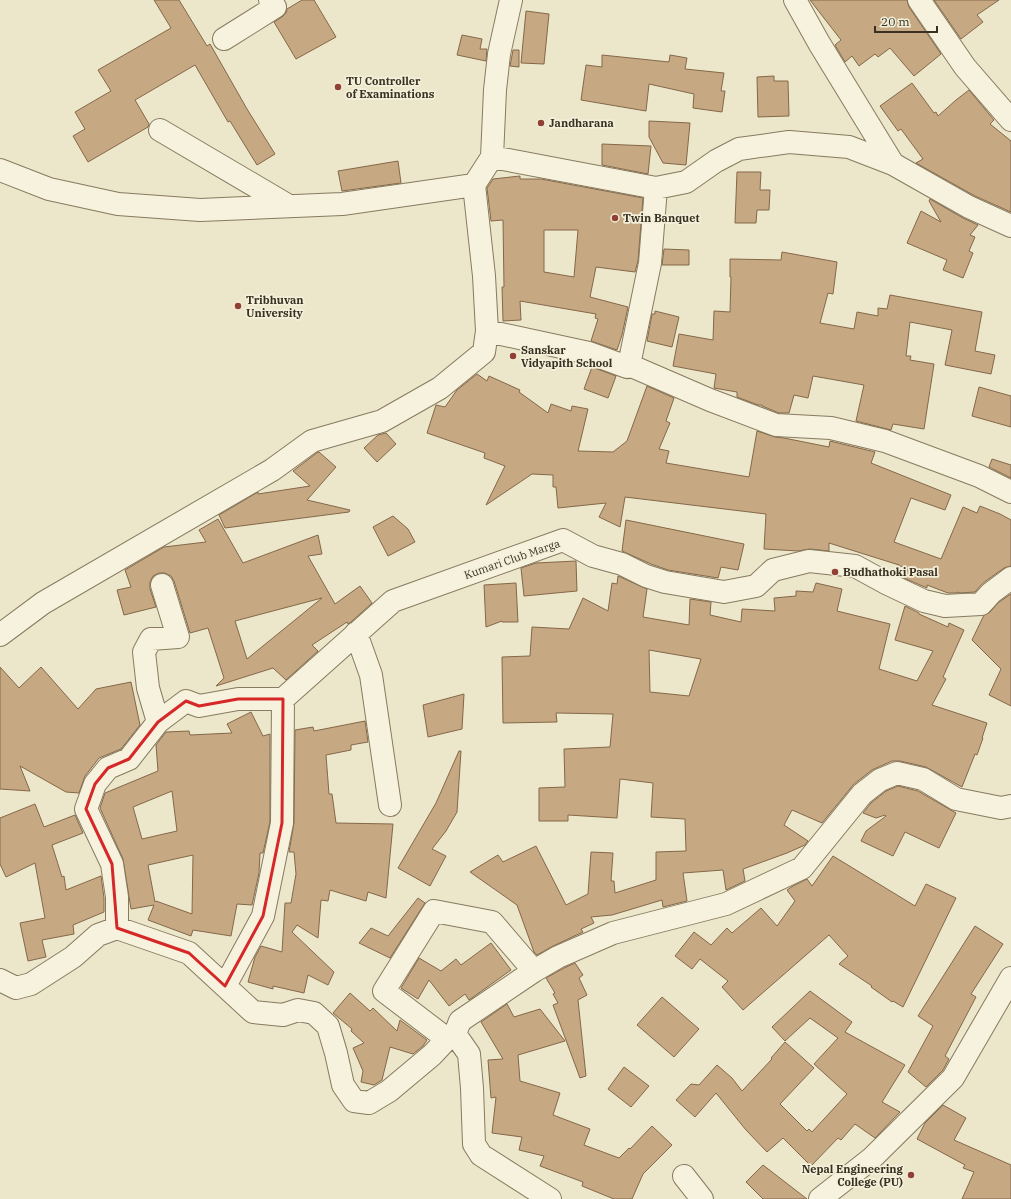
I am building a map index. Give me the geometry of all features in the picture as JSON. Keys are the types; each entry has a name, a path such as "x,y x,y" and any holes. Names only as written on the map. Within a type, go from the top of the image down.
{"street":[{"path":"224,39 275,7 270,0"},
{"path":"0,635 43,603 272,470 312,442 382,421 440,388 484,352 487,331 484,276 474,185 492,158 495,90 499,54 511,0"},
{"path":"796,0 819,44 893,164"},
{"path":"919,0 965,67 1011,120"},
{"path":"160,130 288,206"},
{"path":"492,158 656,188 686,182 716,161 739,149 789,142 849,146 893,164 969,207 1011,226"},
{"path":"0,170 49,189 118,204 200,210 342,204 474,185"},
{"path":"629,365 650,263 656,188"},
{"path":"487,331 589,353 627,367 629,365 710,400 776,425 831,428 885,441 979,476 1011,492"},
{"name":"Kumari Club Marga","path":"283,699 395,599 563,540 593,556 622,564 646,576 665,582 724,592 756,586 773,570 809,561 855,566 924,601 945,606 981,604 991,593 1011,578"},
{"path":"158,722 148,688 144,652 150,640 178,637 162,585"},
{"path":"356,633 371,675 390,805"},
{"path":"117,928 117,897 112,864 86,809 95,784 108,768 129,759 158,722 186,701 199,706 238,699 283,699 282,823 263,916 225,986"},
{"path":"0,980 16,988 32,984 73,957 98,935 117,928 189,953 253,1012 283,1015 298,1010 314,1012 328,1026 343,1085 354,1101 369,1103 389,1092 432,1055 451,1036 460,1021 534,971 558,957 613,933 726,904 802,868 862,794 880,780 897,773 923,779 956,799 1001,808 1011,806"},
{"path":"534,971 492,922 434,911 384,991 451,1036 469,1054 474,1144 481,1155 550,1199"},
{"path":"820,1199 871,1159 953,1078 1011,978"},
{"path":"684,1176 702,1199"}],"highlighted area":[{"path":"238,699 283,699 282,823 263,916 225,986 189,953 117,928 112,864 86,809 95,784 108,768 129,759 158,722 186,701 199,706"}],"building":[{"path":"154,0 179,0 207,46 210,44 247,109 275,154 257,165 230,121 228,122 195,65 135,100 149,124 148,127 88,162 73,136 85,129 75,112 111,91 98,70 171,28"},
{"path":"302,0 314,0 336,37 296,59 274,22 286,13 287,9"},
{"path":"810,0 907,0 909,7 941,54 914,76 890,48 878,57 875,54 859,66 852,56 845,62 835,45 841,40"},
{"path":"934,0 999,0 977,15 983,22 961,39"},
{"path":"526,11 549,14 544,64 521,63"},
{"path":"462,35 482,39 480,49 487,49 486,61 457,55"},
{"path":"513,50 519,50 519,67 510,66"},
{"path":"602,55 669,62 670,55 687,58 685,69 724,73 721,91 725,91 722,112 693,108 694,94 649,84 646,111 581,100 586,65 602,67"},
{"path":"774,76 774,81 788,81 789,116 758,117 757,77"},
{"path":"912,83 934,113 936,112 938,116 969,90 994,120 990,124 1011,141 1011,212 975,196 916,163 923,159 901,129 898,131 880,106"},
{"path":"649,121 690,123 686,165 663,163 649,137"},
{"path":"602,144 651,146 648,174 602,165"},
{"path":"398,161 401,183 342,191 338,171"},
{"path":"737,172 761,172 760,190 770,190 769,210 757,210 756,223 735,223"},
{"path":"520,176 520,179 541,179 643,198 638,261 635,272 596,267 590,297 628,307 617,350 591,341 598,319 595,318 596,314 520,301 521,320 503,321 503,220 491,221 487,188 493,179","holes":["544,230 578,230 574,277 544,272"]},
{"path":"930,199 978,225 970,235 975,237 969,251 973,253 963,278 943,270 947,260 907,243 921,211 941,222 929,201"},
{"path":"664,249 689,250 689,265 662,265"},
{"path":"782,252 837,262 833,294 828,293 820,323 854,329 857,312 878,316 878,308 887,309 890,295 982,312 975,351 995,355 991,374 945,365 952,330 910,322 906,356 911,356 910,360 934,364 924,429 893,424 891,430 856,421 864,385 813,376 808,398 794,395 789,413 779,413 762,405 758,405 737,397 737,392 714,388 716,374 673,366 679,334 713,340 714,311 730,312 730,259 781,260"},
{"path":"655,311 679,317 672,347 647,341 652,314 655,314"},
{"path":"592,367 616,376 608,398 584,389"},
{"path":"477,374 487,381 489,376 520,390 519,392 548,413 551,404 571,411 572,406 588,409 578,451 613,452 627,441 647,386 674,398 666,421 670,423 659,449 669,451 666,463 749,477 757,431 775,437 829,447 830,441 875,452 871,463 951,495 945,510 911,498 894,542 941,559 963,507 977,513 980,506 1011,520 1011,566 1004,568 983,583 975,592 948,593 927,585 927,588 904,578 908,569 899,565 829,543 829,551 810,549 798,551 764,549 766,514 625,497 620,527 599,517 606,503 558,508 556,487 553,487 553,475 532,474 486,505 505,466 484,458 485,453 427,433 436,405 445,407 457,390"},
{"path":"979,387 1011,396 1011,427 972,416"},
{"path":"386,433 396,444 377,462 364,448 378,435"},
{"path":"318,452 336,467 307,500 350,510 349,512 225,528 219,515 258,492 258,494 310,486 293,471"},
{"path":"992,459 1011,465 1011,478 989,467"},
{"path":"393,516 408,529 415,542 388,556 373,527"},
{"path":"218,519 243,563 318,535 322,554 308,556 335,604 360,586 372,603 351,622 348,624 347,622 312,645 318,651 286,680 273,668 216,686 224,678 208,628 190,633 174,581 171,576 165,573 159,573 153,576 150,582 150,589 156,607 124,615 117,590 131,587 125,570 164,547 206,542 199,530","holes":["322,598 247,659 235,621"]},
{"path":"626,520 744,544 738,570 721,567 718,578 668,570 651,564 622,551"},
{"path":"576,561 577,591 524,596 521,568 536,563"},
{"path":"618,576 647,589 643,617 689,625 690,599 711,602 710,615 741,622 742,609 775,611 774,598 796,596 796,591 813,592 816,583 842,589 837,611 890,624 879,669 917,681 933,651 895,640 905,606 948,627 949,623 964,630 943,677 946,679 932,705 987,723 977,755 975,754 962,787 926,767 900,761 892,761 872,770 854,784 822,823 792,810 784,825 808,841 805,845 787,853 743,869 745,881 726,890 723,870 683,873 687,901 663,907 662,900 612,915 591,917 594,923 581,929 583,932 537,955 534,952 517,905 470,872 498,855 503,862 536,846 566,905 588,894 591,852 613,853 611,881 614,881 615,893 656,880 656,852 686,851 685,819 651,817 653,783 620,779 617,818 568,815 568,821 539,821 539,788 565,787 564,749 610,747 613,714 556,713 557,722 503,723 502,657 530,656 532,627 569,629 583,598 608,611 612,583 617,584","holes":["649,650 701,659 689,696 650,692"]},
{"path":"516,583 518,622 502,621 486,627 484,585"},
{"path":"1011,594 1011,706 989,695 1001,669 972,640 984,615 990,612 999,602"},
{"path":"0,667 19,688 41,667 78,709 96,689 131,682 140,725 121,749 99,758 85,776 79,793 66,792 20,766 30,791 0,789"},
{"path":"464,694 462,729 428,737 423,705"},
{"path":"251,712 263,736 270,734 270,822 263,853 260,853 259,873 252,905 237,904 231,936 193,930 191,936 148,920 154,905 131,909 123,859 100,808 105,793 158,771 156,745 166,732 189,731 190,735 232,733 227,724","holes":["172,791 177,831 142,839 133,807","193,855 192,914 156,901 155,902 148,865"]},
{"path":"365,721 368,742 351,745 351,750 326,755 329,794 332,794 336,823 393,824 386,898 368,892 366,901 330,890 328,901 321,900 318,938 297,925 292,932 334,972 328,985 308,975 304,993 273,986 273,989 248,982 255,957 261,946 282,952 285,903 291,903 296,874 294,852 289,852 294,823 295,730 313,727 314,731"},
{"path":"459,751 461,751 457,812 446,831 432,849 446,856 430,886 398,868 436,803"},
{"path":"898,786 918,791 956,813 939,848 905,832 893,856 861,841 866,831 886,816 876,818 863,813 871,803 886,791"},
{"path":"35,804 44,827 75,815 83,833 52,845 62,877 64,876 66,890 101,876 104,912 73,925 74,934 42,940 46,957 28,961 20,923 45,918 35,863 6,877 0,864 0,818"},
{"path":"833,856 915,906 926,884 956,898 903,1007 893,1001 892,1002 871,987 872,986 839,964 848,956 829,935 743,1010 722,987 728,981 700,959 692,969 675,956 694,932 711,945 727,928 732,933 761,908 777,926 795,901 787,890 807,879 812,886"},
{"path":"418,898 425,903 390,958 359,943 371,928 388,936"},
{"path":"975,926 1003,944 971,994 976,997 945,1056 949,1059 943,1070 926,1087 908,1072 933,1026 918,1016"},
{"path":"491,943 511,970 469,1000 465,994 449,1006 429,980 418,999 401,988 419,958 441,971 456,959 461,965"},
{"path":"575,963 583,975 579,978 587,995 578,1000 586,1076 580,1078 553,1005 558,1003 553,994 555,993 546,978"},
{"path":"810,991 852,1022 845,1032 905,1065 882,1102 900,1112 875,1138 855,1124 841,1140 838,1138 811,1166 783,1138 767,1152 746,1130 716,1093 695,1117 676,1100 691,1084 699,1085 717,1065 732,1078 742,1091 772,1059 771,1058 785,1042 814,1068 780,1104 807,1131 809,1129 812,1132 847,1094 814,1064 838,1038 810,1018 785,1041 772,1027"},
{"path":"350,993 370,1011 373,1008 397,1031 400,1020 427,1040 423,1046 413,1054 390,1047 382,1080 374,1085 361,1082 363,1071 353,1048 364,1043 351,1031 352,1029 333,1013"},
{"path":"662,997 699,1029 674,1057 637,1025"},
{"path":"507,1004 514,1017 540,1009 565,1041 518,1055 520,1081 560,1093 553,1115 590,1129 584,1145 619,1158 652,1126 672,1145 643,1174 632,1199 614,1199 582,1186 583,1182 540,1166 544,1156 519,1150 522,1137 492,1133 496,1097 491,1098 488,1060 503,1059 481,1022"},
{"path":"624,1067 649,1086 631,1107 608,1089"},
{"path":"943,1105 966,1118 954,1140 1011,1165 1011,1199 962,1199 974,1172 963,1168 965,1165 917,1139 925,1123"},
{"path":"763,1165 807,1199 763,1199 746,1182"}],"place":[{"name":"TU Controller of Examinations","path":"338,87"},
{"name":"Jandharana","path":"541,123"},
{"name":"Twin Banquet","path":"615,218"},
{"name":"Tribhuvan University","path":"238,306"},
{"name":"Sanskar Vidyapith School","path":"513,356"},
{"name":"Budhathoki Pasal","path":"835,572"},
{"name":"Nepal Engineering College (PU)","path":"911,1175"}]}
